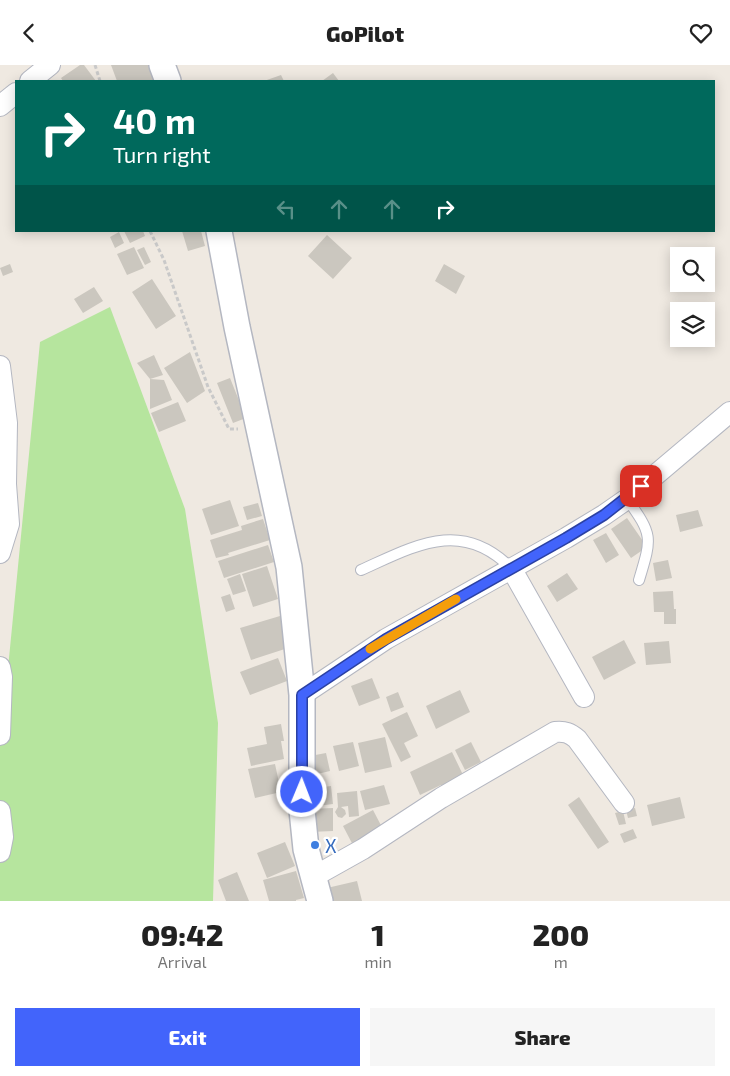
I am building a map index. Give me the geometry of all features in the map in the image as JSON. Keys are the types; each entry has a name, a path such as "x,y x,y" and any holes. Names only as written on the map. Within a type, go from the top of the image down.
{"street":[{"path":"31,80 50,65"},
{"path":"162,65 168,80"},
{"path":"0,106 15,94"},
{"path":"219,232 237,327 289,567 302,695 302,810 306,849 320,901"},
{"path":"0,366 7,423 6,484 9,523 0,553"},
{"path":"302,695 386,639 566,538 627,499 730,412"},
{"path":"511,568 584,697"},
{"path":"0,667 2,677 0,735"},
{"path":"313,877 363,849 441,798 555,732 570,733 577,739 624,803"},
{"path":"0,811 3,837 0,852"}],"lane":[{"path":"627,499 647,529 649,541 639,580"},
{"path":"361,570 413,547 437,540 455,539 478,545 498,555 511,568"}],"path":[{"path":"95,65 100,80"},
{"path":"150,232 164,260 208,387 229,429 259,431"}],"green space":[{"path":"110,307 185,509 218,723 213,901 0,901 0,708 4,709 40,342"}],"building":[{"path":"80,65 84,65 95,80 62,80 61,78"},
{"path":"111,65 148,65 154,80 117,80"},
{"path":"333,73 338,80 323,80"},
{"path":"281,75 284,80 267,80"},
{"path":"119,232 124,243 115,248 110,237"},
{"path":"124,232 143,232 145,236 130,243"},
{"path":"182,232 201,232 205,246 188,251"},
{"path":"327,235 352,258 333,279 308,256"},
{"path":"134,247 144,268 127,275 117,254"},
{"path":"144,247 151,262 145,265 137,250"},
{"path":"10,264 13,272 3,276 0,268"},
{"path":"444,264 465,276 456,294 435,281"},
{"path":"152,279 176,316 156,329 132,292"},
{"path":"94,287 103,301 83,313 74,299"},
{"path":"190,352 205,391 187,403 164,368"},
{"path":"154,355 163,375 150,379 137,363"},
{"path":"230,378 246,418 233,423 217,383"},
{"path":"150,379 164,380 172,400 150,409"},
{"path":"178,402 186,421 159,432 151,413"},
{"path":"230,500 239,526 211,535 202,509"},
{"path":"258,503 262,516 247,520 243,507"},
{"path":"698,510 703,526 680,532 676,515"},
{"path":"627,518 647,547 631,558 611,529"},
{"path":"263,519 270,540 216,558 210,540 242,530 241,526"},
{"path":"606,533 619,555 606,563 593,540"},
{"path":"268,545 274,562 224,578 218,561"},
{"path":"668,560 672,578 656,581 653,563"},
{"path":"267,566 278,599 253,607 242,574"},
{"path":"567,573 578,589 557,602 547,586"},
{"path":"240,574 246,591 233,595 227,579"},
{"path":"673,591 676,624 664,624 664,612 654,612 653,592"},
{"path":"230,594 235,609 226,612 221,597"},
{"path":"280,616 291,647 251,660 240,628"},
{"path":"624,640 636,663 604,680 592,657"},
{"path":"669,641 671,663 646,665 644,643"},
{"path":"278,658 287,681 250,695 240,672"},
{"path":"372,678 380,698 359,706 351,686"},
{"path":"460,690 470,712 436,729 426,706"},
{"path":"398,692 404,707 391,712 386,697"},
{"path":"407,712 418,736 404,743 411,757 401,762 382,724"},
{"path":"281,724 284,741 281,741 284,759 251,766 247,748 267,744 264,727"},
{"path":"385,737 392,767 365,773 358,743"},
{"path":"353,742 359,766 339,771 333,746"},
{"path":"471,742 481,762 465,770 455,750"},
{"path":"452,752 464,777 420,795 410,772"},
{"path":"326,753 330,771 313,775 310,756"},
{"path":"275,764 281,792 255,798 248,769"},
{"path":"384,785 390,804 365,810 360,791"},
{"path":"331,786 333,804 317,806 315,788"},
{"path":"357,791 359,816 349,817 348,806 341,807 345,810 346,814 342,818 338,817 335,812 338,807 337,793"},
{"path":"579,797 609,842 598,849 568,805"},
{"path":"680,797 685,818 652,826 647,805"},
{"path":"333,808 333,831 310,832 310,809"},
{"path":"635,808 637,816 628,818 626,810"},
{"path":"373,810 385,833 355,849 343,826"},
{"path":"623,811 626,824 619,825 615,813"},
{"path":"633,829 637,838 624,843 620,834"},
{"path":"285,842 295,866 267,878 257,853"},
{"path":"296,871 304,898 296,901 269,901 263,880"},
{"path":"237,872 249,901 226,901 218,880"},
{"path":"357,881 362,901 330,901 327,888"}],"slow traffic":[{"path":"370,649 456,599"}],"place":[{"name":"X","path":"315,845"}],"route":[{"path":"302,792 302,695 386,639 604,515 627,499 641,486"}]}
